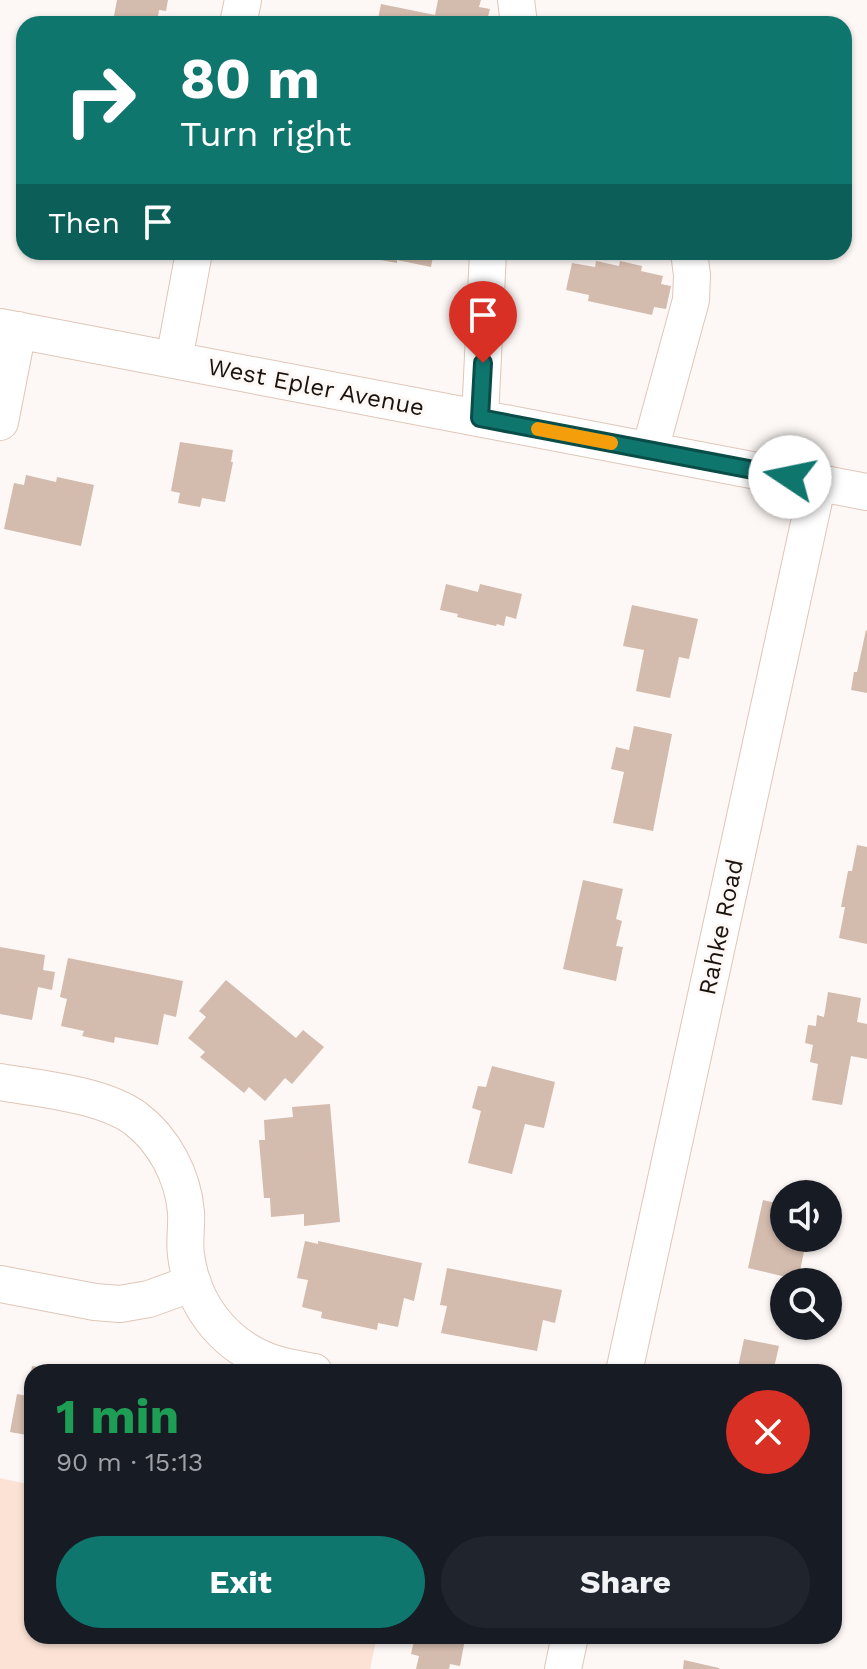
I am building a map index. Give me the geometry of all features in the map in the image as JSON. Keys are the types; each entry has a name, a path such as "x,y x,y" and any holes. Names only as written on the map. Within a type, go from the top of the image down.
{"street":[{"path":"174,360 193,260"},
{"path":"480,418 488,260"},
{"path":"650,450 691,300 690,260"},
{"path":"1,408 9,328"},
{"name":"West Epler Avenue","path":"9,328 867,492"},
{"name":"Rahke Road","path":"626,1364 818,482"},
{"path":"0,1082 104,1102 137,1120 156,1139 171,1159 179,1178 186,1216 186,1254 197,1297 213,1322 244,1350 279,1364"},
{"path":"0,1284 120,1304 149,1299 193,1283"},
{"path":"563,1669 568,1644"}],"shaded area":[{"path":"0,1478 24,1483 24,1644 375,1644 370,1669 0,1669"}],"building":[{"path":"117,0 168,0 166,11 159,10 158,16 114,16"},
{"path":"438,0 481,0 479,7 490,9 488,16 379,16 381,4 435,15"},
{"path":"397,260 432,260 431,267"},
{"path":"596,261 619,266 620,261 642,266 641,271 663,276 661,284 671,286 666,309 654,307 652,315 588,301 589,295 566,290 572,263 595,267"},
{"path":"180,442 233,450 225,502 202,498 200,507 178,503 180,493 171,491"},
{"path":"26,475 56,482 57,477 94,485 81,546 4,529 14,483 24,485"},
{"path":"446,584 478,592 480,584 522,594 516,619 506,616 504,626 496,626 440,610"},
{"path":"632,605 698,619 689,659 679,657 670,698 636,691 644,650 623,646"},
{"path":"867,631 867,693 851,690"},
{"path":"634,726 672,734 653,831 613,823 624,772 611,769 616,747 629,750"},
{"path":"857,845 867,847 867,944 839,938 845,907 841,907"},
{"path":"583,880 623,889 616,919 622,921 616,946 623,947 616,981 563,969"},
{"path":"0,947 45,955 43,970 55,972 52,990 38,987 32,1020 0,1014"},
{"path":"68,958 183,981 176,1017 164,1014 158,1045 115,1037 114,1043 82,1036 84,1031 61,1026 67,999 60,997"},
{"path":"226,980 296,1038 303,1030 324,1047 292,1084 285,1078 265,1101 249,1087 244,1093 200,1057 205,1052 188,1038 206,1017 199,1011"},
{"path":"828,992 861,998 857,1022 867,1024 867,1059 851,1056 842,1105 812,1100 818,1064 810,1062 813,1045 805,1043 808,1025 816,1026 817,1015 824,1017"},
{"path":"492,1066 555,1082 544,1128 525,1124 512,1174 468,1163 481,1111 472,1108 478,1086 486,1087"},
{"path":"330,1104 340,1222 304,1226 304,1214 271,1217 270,1198 264,1198 259,1140 265,1140 264,1120 293,1117 292,1107"},
{"path":"763,1200 770,1202 770,1252 804,1252 801,1268 770,1268 770,1273 748,1268"},
{"path":"305,1241 318,1244 318,1241 422,1263 414,1301 404,1298 398,1327 378,1323 377,1330 321,1318 322,1312 302,1307 308,1280 297,1278"},
{"path":"447,1268 562,1290 555,1323 543,1320 537,1351 441,1333 447,1306 440,1305"},
{"path":"744,1339 779,1346 775,1364 739,1364"},
{"path":"17,1394 24,1395 24,1435 10,1432"},
{"path":"413,1644 464,1644 460,1666 450,1664 449,1669 416,1669 419,1656 411,1654"},
{"path":"684,1660 719,1668 719,1669 683,1669"}],"slow traffic":[{"path":"538,429 611,443"}],"route":[{"path":"483,363 480,418 790,477"}]}
